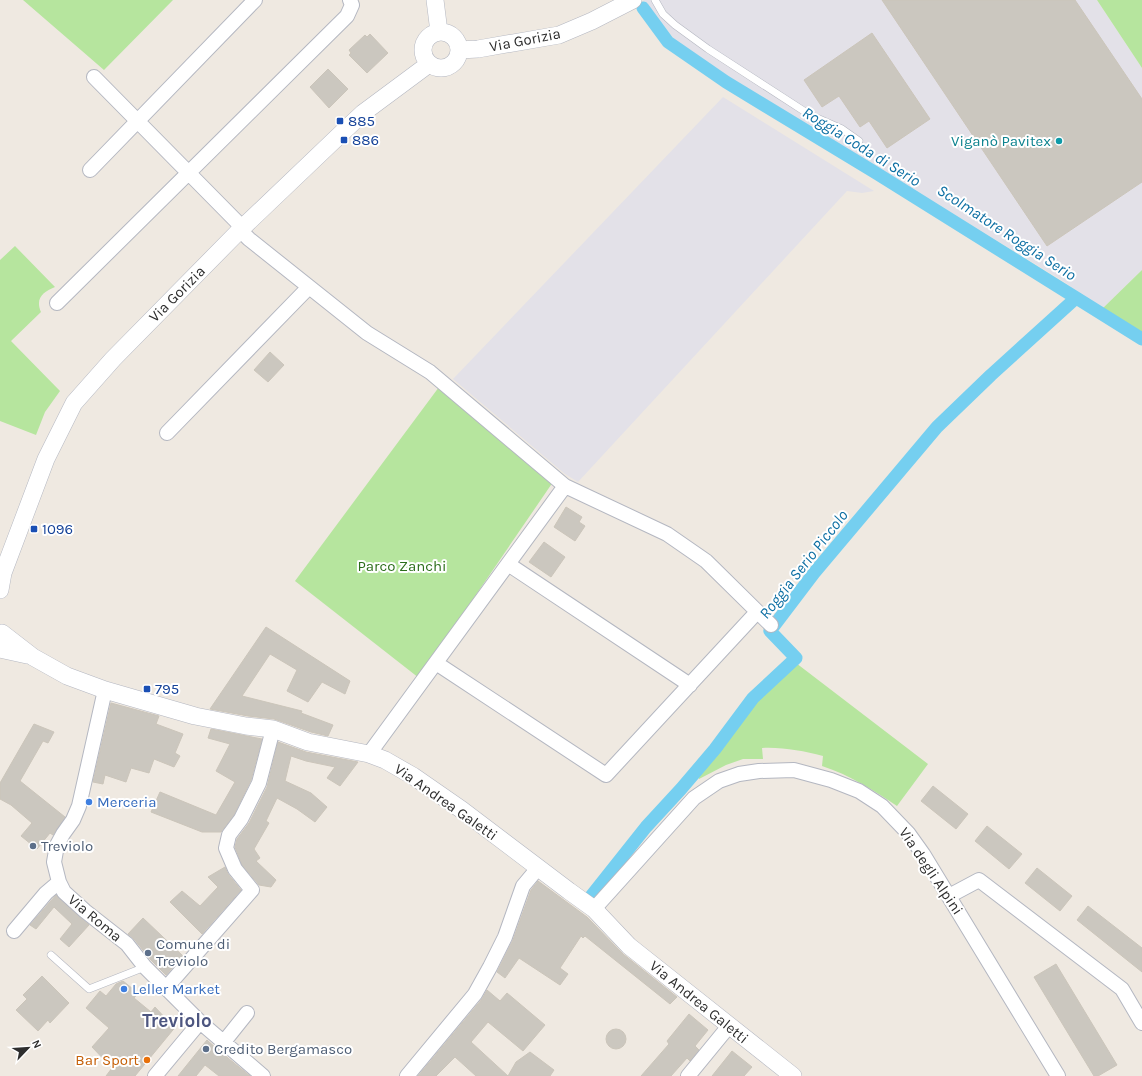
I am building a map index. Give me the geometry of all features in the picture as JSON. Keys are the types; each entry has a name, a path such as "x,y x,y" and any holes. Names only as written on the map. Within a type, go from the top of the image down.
{"street":[{"path":"90,170 138,122 254,0"},
{"path":"57,303 347,16 352,5 350,0"},
{"path":"435,0 438,32"},
{"name":"Via Gorizia","path":"459,50 478,49 559,35 592,21 633,0"},
{"path":"438,32 450,35 458,44 459,50 458,57 454,62 449,67 442,68 435,68 429,64 423,52 427,39 438,32"},
{"name":"Via Gorizia","path":"0,584 46,459 74,403 112,359 242,229 363,113 429,64"},
{"path":"94,77 242,229 249,239 367,333 430,372 565,486 667,534 706,561 771,625"},
{"path":"167,433 309,287"},
{"path":"369,754 565,486"},
{"path":"508,564 690,685"},
{"path":"436,663 606,775 757,612"},
{"name":"Via Andrea Galetti","path":"0,637 67,676 105,690 195,716 246,726 274,729 308,742 369,754 385,760 413,776 462,810 594,909 629,946 793,1076"},
{"name":"Via Roma","path":"105,690 79,806 73,820 57,845 54,862 59,882 64,892 85,911 127,944 145,967 200,1022 263,1076"},
{"path":"166,988 252,890 235,869 226,848 229,835 241,818 259,783 274,729"},
{"name":"Via degli Alpini","path":"594,909 694,798 719,781 739,774 773,770 794,770 831,780 859,791 882,806 908,833 924,854 1058,1076"},
{"path":"407,1076 475,994 505,937 523,886 538,868"},
{"path":"949,896 980,880 1122,988 1142,1023"},
{"path":"14,931 46,893 59,882"},
{"path":"223,1043 247,1013"},
{"path":"155,1076 200,1022"},
{"path":"688,1076 729,1026"}],"lane":[{"path":"655,0 663,14 702,45 810,115 842,129 859,141"},
{"path":"51,955 89,989 145,967"}],"shaded area":[{"path":"643,0 1097,0 1142,68 1142,270 1102,309 1063,281 728,76 676,41"},
{"path":"723,97 874,191 862,193 847,191 578,482 565,474 453,379"}],"green space":[{"path":"23,0 173,0 104,70"},
{"path":"1097,0 1142,0 1142,68"},
{"path":"15,246 55,287 41,296 39,307 41,312 11,341 60,391 45,412 36,435 0,421 0,260"},
{"path":"1142,270 1142,334 1102,309"},
{"name":"Parco Zanchi","path":"439,387 553,482 419,678 295,581"},
{"path":"796,663 928,764 897,806 852,778 822,766 823,756 808,752 778,748 762,748 763,759 743,759 726,765 699,779 697,775 719,751 755,702"}],"building":[{"name":"Viganò Pavitex","path":"882,0 1075,0 1142,99 1142,182 1047,246"},
{"path":"872,33 930,119 887,148 869,121 860,127 839,96 822,107 804,80"},
{"path":"370,34 388,53 367,73 349,55 351,53 349,50 365,35 367,37"},
{"path":"328,69 348,89 329,108 310,87"},
{"path":"270,352 284,365 268,382 254,370"},
{"path":"566,507 582,517 579,522 585,526 575,541 554,527"},
{"path":"544,542 565,557 551,577 529,562"},
{"path":"266,627 350,681 345,694 322,682 308,702 287,691 297,670 270,654 242,696 302,711 301,713 333,725 328,736 311,732 274,719 210,709"},
{"path":"111,703 159,716 156,724 183,734 175,753 180,756 174,767 154,759 149,773 131,768 126,782 105,775 103,784 93,782"},
{"path":"34,724 54,732 48,743 43,741 20,781 65,817 53,835 50,833 37,849 21,836 32,823 11,805 0,799 0,783"},
{"path":"211,729 262,739 251,780 234,815 221,832 202,832 151,812 160,792 216,815 235,782 216,771 230,744 208,738"},
{"path":"278,742 306,752 358,762 340,786 327,778 335,767 306,761 291,756 285,781 311,793 327,807 315,822 297,809 277,798 266,821 269,823 254,849 260,858 256,861 276,880 271,887 259,885 242,865 235,847 237,839 249,823 267,787"},
{"path":"933,786 968,814 956,829 921,801"},
{"path":"987,826 1022,854 1009,869 975,841"},
{"path":"225,867 228,874 241,890 202,934 170,902 182,891 200,906 218,887 208,877"},
{"path":"1037,868 1072,896 1060,911 1025,883"},
{"path":"538,881 587,917 623,954 677,997 670,1004 585,936 583,938 581,936 560,968 568,974 560,985 519,958 505,978 497,972 513,940 531,890"},
{"path":"56,895 89,925 69,947 60,939 72,924 54,907 36,929 30,925"},
{"path":"1088,906 1142,948 1142,972 1077,920"},
{"path":"143,918 183,956 166,975 128,934"},
{"path":"1056,964 1117,1065 1098,1076 1094,1076 1034,977"},
{"path":"42,976 69,1003 50,1023 48,1020 38,1031 16,1010 27,999 23,995"},
{"path":"123,981 138,993 134,998 151,1012 155,1007 168,1021 170,1019 177,1025 135,1076 106,1076 112,1068 92,1047 109,1028 86,1008 100,991 106,996 116,984"},
{"path":"487,990 500,1001 507,993 545,1025 523,1051 488,1022 471,1042 508,1076 476,1076 455,1057 436,1076 418,1076 482,999"},
{"path":"689,1014 708,1030 695,1046 699,1050 690,1061 687,1058 671,1076 641,1076 669,1044 667,1041"},
{"path":"616,1029 623,1032 626,1039 623,1046 616,1049 609,1046 606,1039 609,1032"},
{"path":"207,1040 250,1076 219,1076 205,1065 196,1076 178,1076"},
{"path":"732,1051 752,1067 744,1076 712,1076"},
{"path":"530,1052 554,1070 550,1076 508,1076 516,1062"}],"waterway":[{"name":"Roggia Coda di Serio","path":"643,8 668,42 726,82 876,173 1142,339"},
{"name":"Roggia Serio Piccolo","path":"588,900 646,827 715,749 753,698 796,658 770,631 814,573 937,427 991,375 1076,298"}],"place":[{"name":"885","path":"340,121"},
{"name":"886","path":"344,140"},
{"name":"Viganò Pavitex","path":"1059,141"},
{"name":"1096","path":"34,529"},
{"name":"795","path":"147,689"},
{"name":"Merceria","path":"89,802"},
{"name":"Treviolo","path":"33,846"},
{"name":"Comune di Treviolo","path":"148,953"},
{"name":"Leller Market","path":"124,989"},
{"name":"Credito Bergamasco","path":"206,1049"},
{"name":"Bar Sport","path":"147,1060"}],"district":[{"name":"Treviolo","path":"177,1020"}],"water label":[{"name":"Scolmatore Roggia Serio","path":"1007,232"}]}
